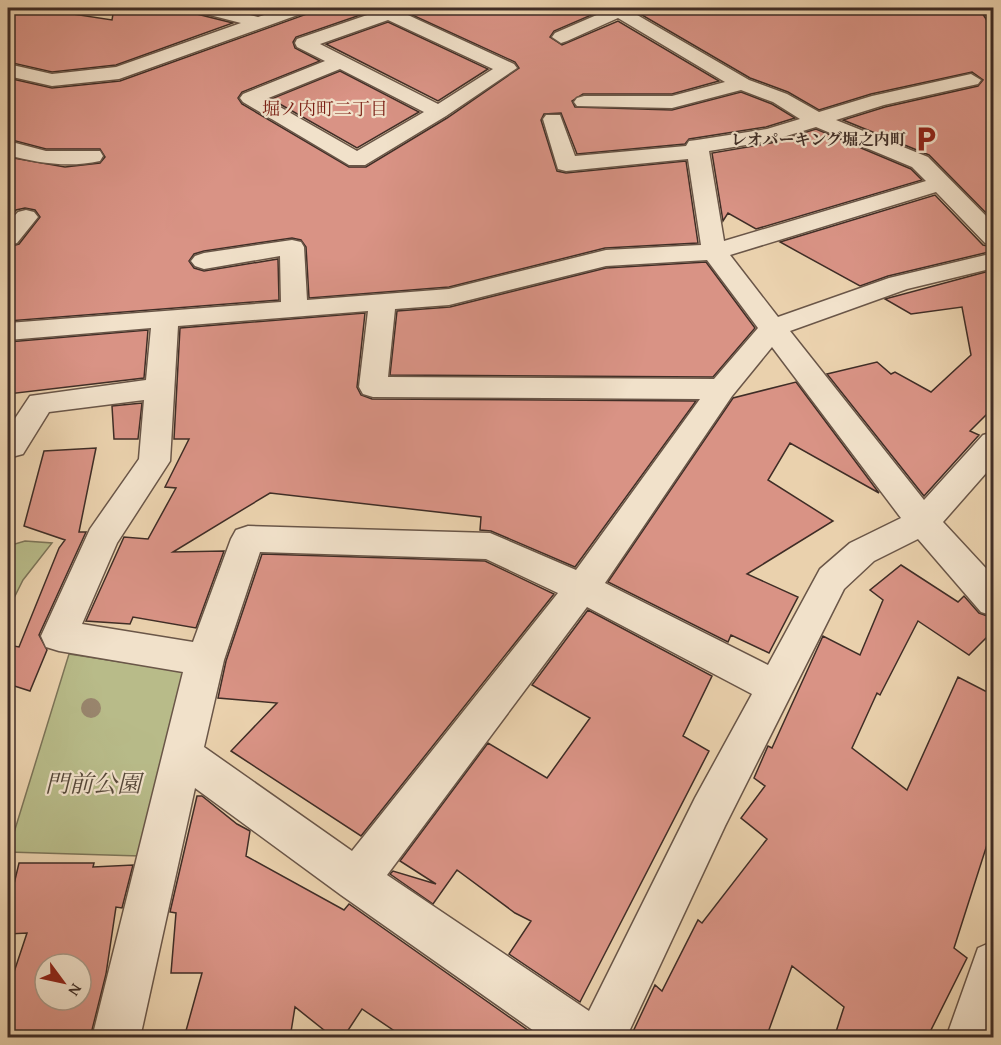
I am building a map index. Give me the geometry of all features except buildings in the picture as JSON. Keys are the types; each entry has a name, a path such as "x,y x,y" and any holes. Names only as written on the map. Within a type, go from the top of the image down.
{"street":[{"path":"204,8 256,22"},
{"path":"8,70 52,80 119,73 300,8"},
{"path":"561,37 620,8 742,84 780,98 817,120 920,162 993,238"},
{"path":"341,62 250,98 357,160 439,112 507,68 382,10 304,43 439,112"},
{"path":"971,80 879,100 770,135 698,146 698,151 714,252 923,522 993,602"},
{"path":"584,102 672,102 742,84"},
{"path":"553,119 566,164 698,151"},
{"path":"14,154 46,158 92,156"},
{"path":"8,332 449,297 606,258 714,252 942,183"},
{"path":"8,238 26,218"},
{"path":"204,261 292,247 294,309"},
{"path":"356,880 582,588 722,390 773,328 898,283 993,260"},
{"path":"382,302 373,387 722,390"},
{"path":"165,321 154,461 102,538 59,636 206,660"},
{"path":"8,447 12,446 40,403 161,388"},
{"path":"601,1038 710,812 777,688 832,579 862,552 923,522 993,443"},
{"path":"116,1038 206,660 248,539 490,546 582,588 777,688"},
{"path":"184,756 356,880 586,1038"},
{"path":"970,1038 993,964"}],"green space":[{"path":"25,541 52,543 23,580 8,610 8,546"},
{"name":"門前公園","path":"69,654 187,672 140,856 8,852"}],"place":[{"name":"レオパーキング堀之内町","path":"926,139"}],"district":[{"name":"堀ノ内町二丁目","path":"325,109"}]}
